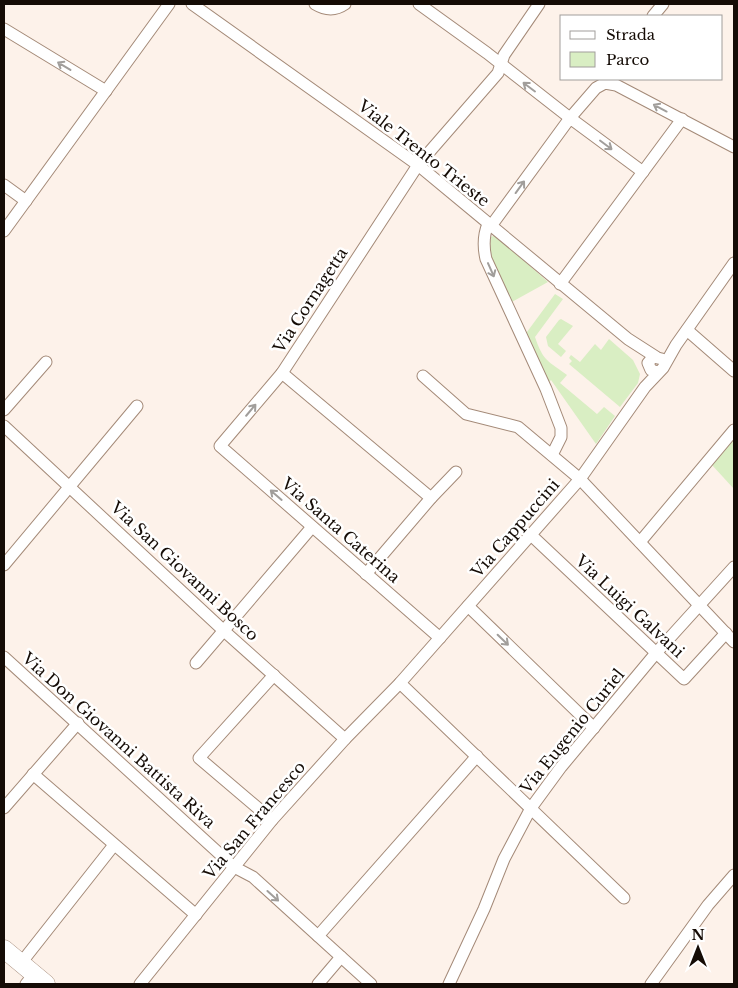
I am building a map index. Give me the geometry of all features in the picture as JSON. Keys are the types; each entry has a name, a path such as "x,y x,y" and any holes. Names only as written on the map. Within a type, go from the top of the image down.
{"main road":[{"path":"4,949 32,976"}],"street":[{"path":"4,231 170,4"},
{"name":"Viale Trento Trieste","path":"192,4 418,165 628,339 655,364"},
{"path":"315,4 333,10 345,4"},
{"path":"419,4 643,172"},
{"name":"Via Cornagetta","path":"220,446 282,373 418,165 498,73 504,55 540,4"},
{"path":"654,15 663,4"},
{"path":"4,29 106,91"},
{"path":"552,455 561,437 561,428 546,389 486,259 483,247 484,235 489,225 570,118 596,88 606,81 734,147"},
{"path":"560,284 682,120"},
{"path":"4,185 26,201"},
{"name":"Via Cappuccini","path":"400,683 580,479 645,387 655,364 676,345 734,263"},
{"path":"687,330 734,371"},
{"path":"4,410 46,362"},
{"path":"282,373 431,498"},
{"path":"423,376 466,414 518,427 552,455 580,479 734,642"},
{"path":"4,565 137,406"},
{"name":"Via San Giovanni Bosco","path":"4,426 223,630 345,739"},
{"path":"640,542 734,430"},
{"name":"Via Santa Caterina","path":"220,446 440,638"},
{"path":"366,574 431,498 456,472"},
{"path":"196,663 312,527"},
{"name":"Via Luigi Galvani","path":"531,535 684,679 726,633"},
{"name":"Via Eugenio Curiel","path":"448,984 484,909 504,859 531,808 561,767 656,653 734,567"},
{"path":"468,606 594,728"},
{"name":"Via Don Giovanni Battista Riva","path":"4,657 234,867 253,877 371,984"},
{"path":"272,820 199,758 274,675"},
{"path":"400,683 624,898"},
{"name":"Via San Francesco","path":"140,984 272,820 345,739 400,683"},
{"path":"4,808 78,723"},
{"path":"318,936 477,756"},
{"path":"33,774 196,915"},
{"path":"32,976 114,845"},
{"path":"651,984 708,905 734,875"},
{"path":"318,984 341,957"}],"green space":[{"path":"495,235 548,282 510,303 491,254 491,237"},
{"path":"555,294 563,299 535,337 547,360 567,375 560,383 597,414 604,407 615,416 596,444 551,380 548,383 524,336"},
{"path":"561,319 573,326 558,344 566,351 561,357 548,346 546,337"},
{"path":"609,339 633,360 640,374 638,383 620,407 569,364 572,361 569,358 571,355 580,362 595,344 601,350"},
{"path":"734,439 734,489 712,465"}]}
